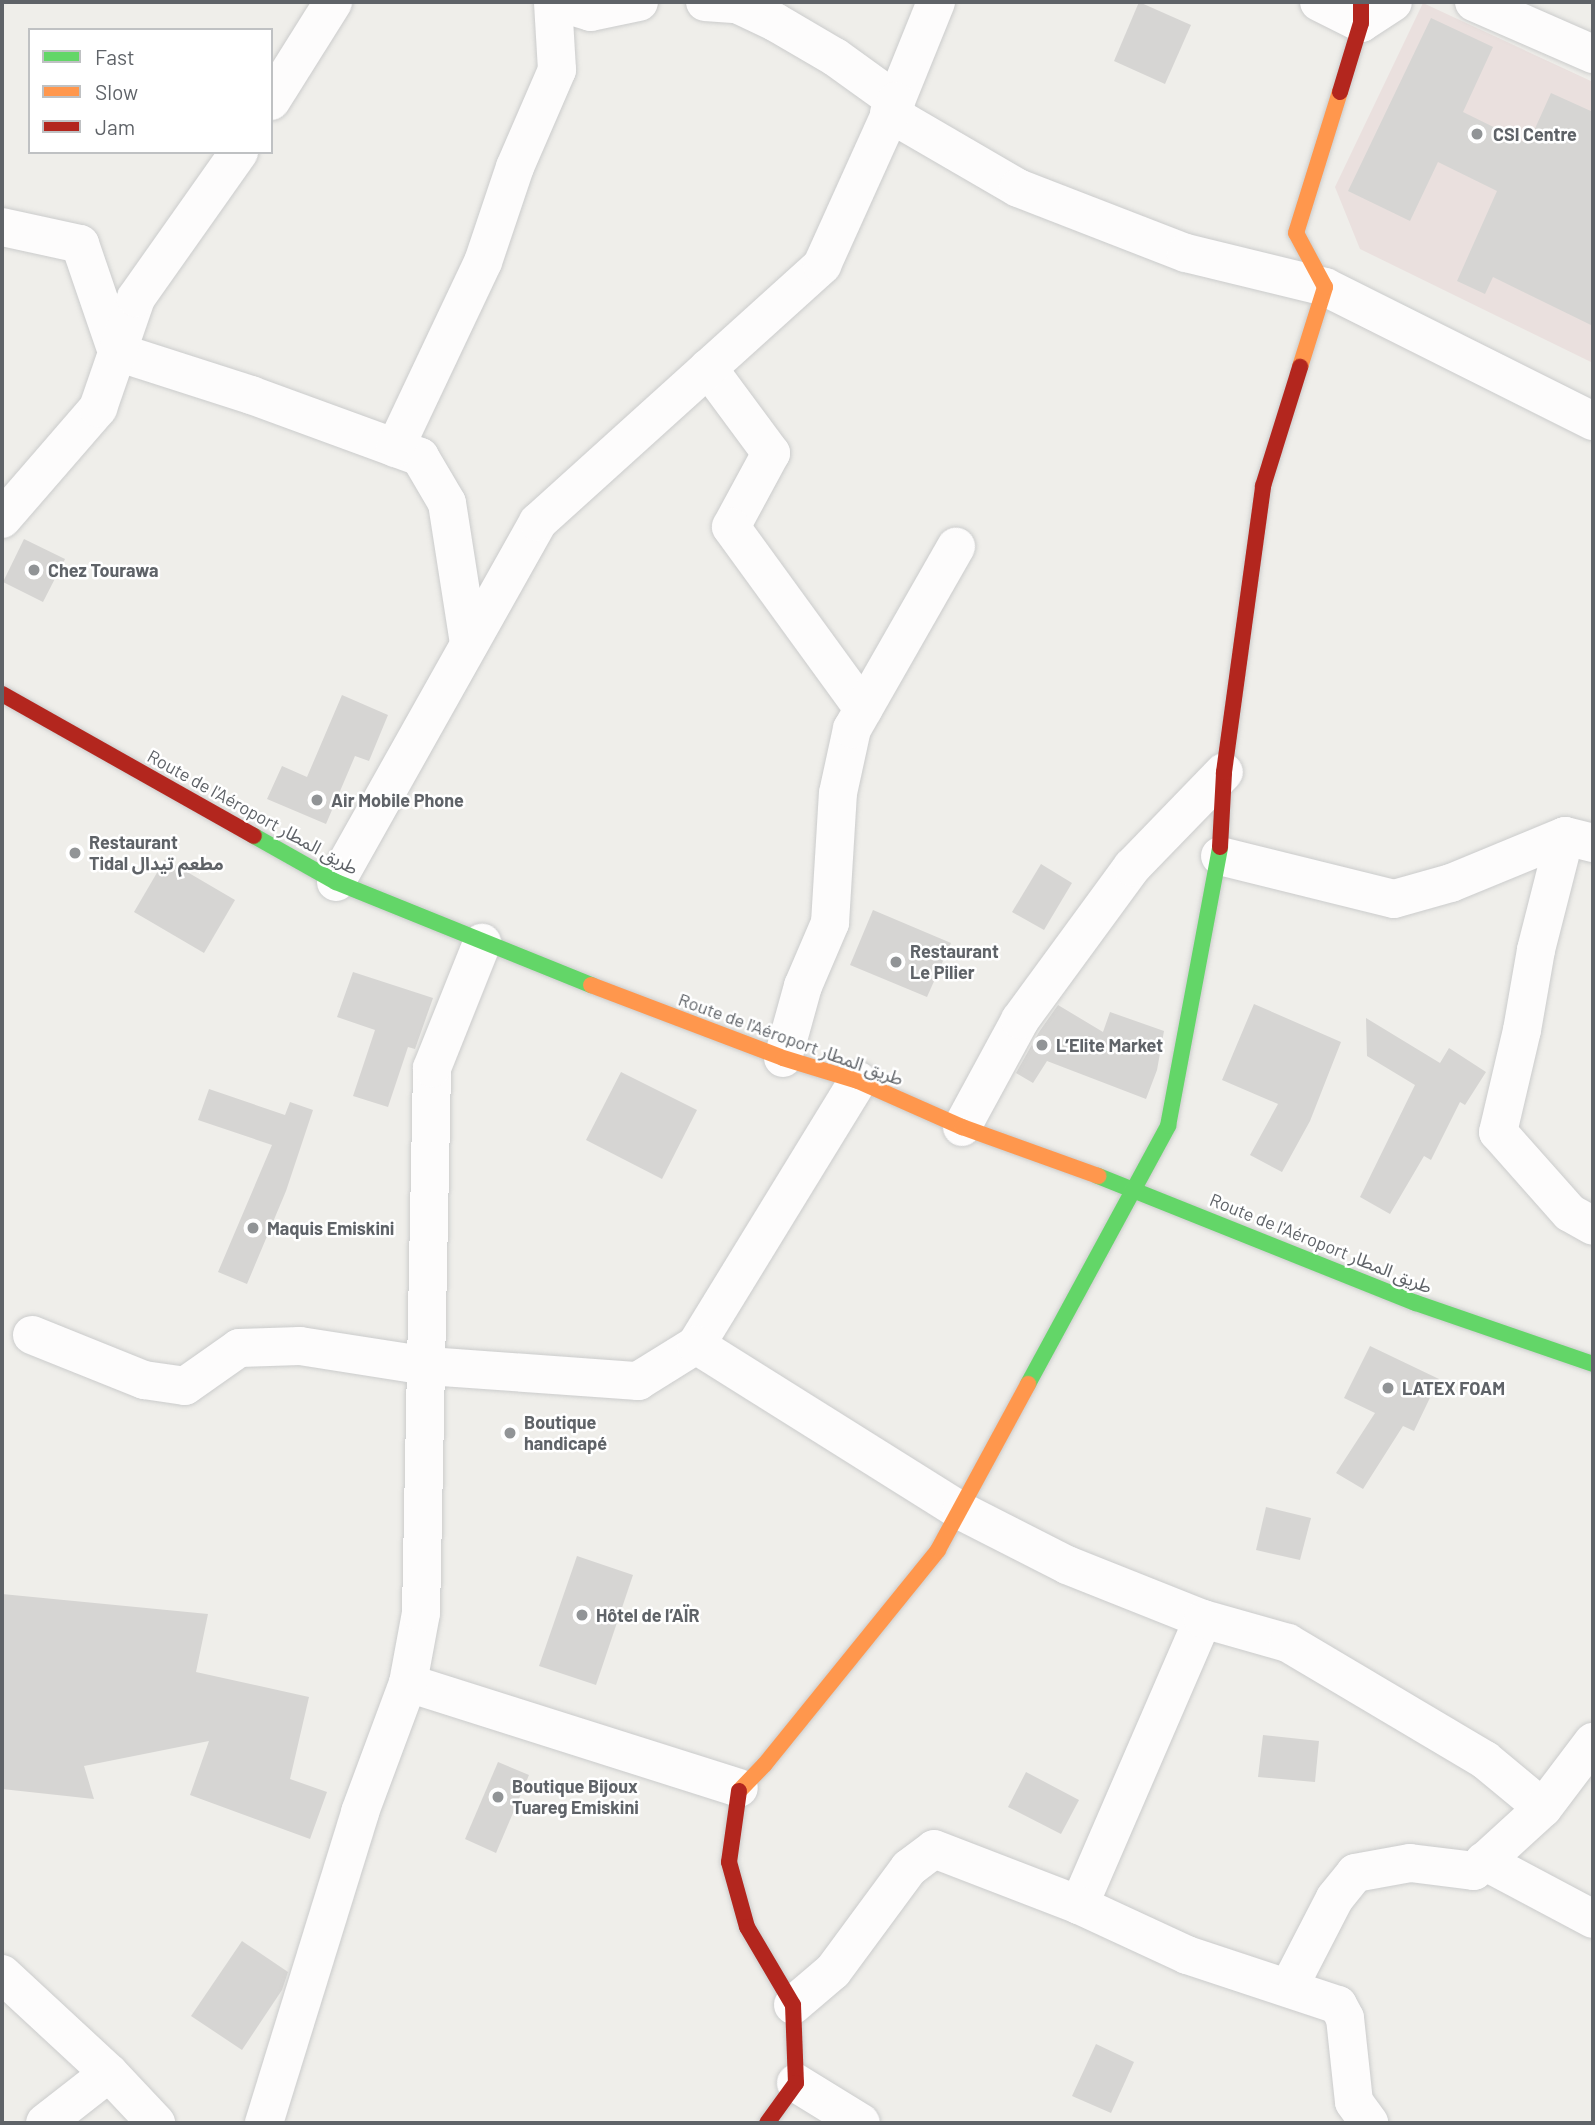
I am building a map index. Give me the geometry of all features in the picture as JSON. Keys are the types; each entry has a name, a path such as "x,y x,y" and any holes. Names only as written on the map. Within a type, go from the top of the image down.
{"street":[{"path":"273,97 333,2"},
{"path":"395,448 484,262 515,167 557,70 556,2 591,12 639,2"},
{"path":"705,2 737,4 775,22 835,57 893,107 1018,188 1186,253 1325,287 1593,421"},
{"path":"336,882 538,522 822,265 893,107 936,2"},
{"path":"1319,2 1361,12 1393,2"},
{"path":"1474,2 1593,54"},
{"path":"767,2123 796,2083 793,2005 747,1927 729,1862 740,1788 765,1764 938,1550 1168,1126 1220,856 1224,772 1263,486 1325,287 1296,233 1361,12"},
{"path":"2,519 98,408 136,298 238,154"},
{"path":"2,227 80,244 117,352"},
{"path":"117,352 251,395 420,457 447,503 469,644"},
{"path":"708,368 771,453 731,527 863,709"},
{"path":"783,1058 803,986 830,923 838,793 852,729 956,547"},
{"name":"Route de l'Aéroport طريق المطار","path":"2,694 336,882 482,943 783,1058 858,1082 962,1127 1135,1189 1416,1303 1593,1364"},
{"path":"962,1127 1020,1020 1132,867 1224,772"},
{"path":"1220,856 1394,899 1579,840"},
{"path":"1579,840 1536,950 1522,1030 1498,1132 1570,1213 1593,1226"},
{"path":"264,2123 359,1812 408,1683 421,1614 432,1068 482,943"},
{"path":"32,1335 144,1380 185,1386 239,1348 300,1346 428,1366 638,1381 696,1345 858,1082"},
{"path":"696,1345 961,1511 1067,1565 1202,1619 1288,1643 1485,1760 1543,1808"},
{"path":"1079,1905 1202,1619"},
{"path":"408,1683 740,1788"},
{"path":"1289,1987 1335,1898 1355,1873 1410,1863 1474,1871 1543,1808 1593,1742"},
{"path":"793,2005 833,1971 909,1868 934,1849 1079,1905 1187,1955 1338,2005 1345,2018 1354,2102 1369,2123"},
{"path":"1484,1861 1593,1919"},
{"path":"2,1974 109,2073 156,2123"},
{"path":"45,2123 109,2073"},
{"path":"796,2083 861,2123"}],"shaded area":[{"name":"CSI Centre","path":"1423,3 1593,82 1593,363 1360,249 1335,187"}],"building":[{"path":"1139,2 1191,25 1165,84 1114,61"},
{"path":"1431,18 1493,47 1463,112 1528,144 1551,93 1593,112 1593,326 1493,277 1485,294 1457,281 1497,191 1438,162 1410,221 1348,191"},
{"name":"Chez Tourawa","path":"24,539 65,559 43,602 3,582"},
{"path":"342,695 388,715 369,761 355,756 326,824 267,799 282,766 307,777"},
{"path":"165,859 235,900 204,953 134,912"},
{"path":"1041,864 1072,883 1044,930 1012,912"},
{"path":"873,910 951,943 927,997 850,965"},
{"path":"353,972 433,998 415,1049 408,1047 388,1107 353,1096 375,1030 337,1017"},
{"path":"1254,1004 1341,1042 1310,1121 1282,1172 1250,1155 1278,1104 1222,1080"},
{"path":"1058,1005 1103,1032 1110,1012 1164,1031 1157,1070 1146,1099 1047,1061 1033,1083 1016,1073"},
{"path":"1366,1018 1440,1063 1449,1048 1486,1072 1465,1105 1460,1102 1431,1160 1424,1156 1390,1214 1360,1197 1415,1085 1367,1056"},
{"path":"621,1072 697,1110 662,1179 586,1140"},
{"path":"209,1089 285,1115 290,1102 313,1110 286,1191 247,1284 218,1272 272,1145 198,1120"},
{"path":"1370,1346 1439,1379 1414,1431 1403,1426 1363,1489 1336,1473 1375,1413 1344,1398"},
{"path":"1266,1507 1311,1518 1300,1560 1256,1550"},
{"path":"577,1556 633,1575 596,1685 539,1666"},
{"path":"2,1594 208,1614 196,1672 309,1697 290,1779 327,1792 310,1839 190,1795 209,1741 84,1766 94,1799 2,1789"},
{"path":"1263,1735 1319,1741 1315,1782 1258,1777"},
{"path":"498,1762 529,1775 496,1853 465,1839"},
{"path":"1026,1772 1079,1800 1061,1834 1008,1807"},
{"path":"242,1941 288,1972 282,1990 242,2050 191,2016"},
{"path":"1096,2044 1134,2062 1111,2113 1072,2096"}],"traffic: fast":[{"path":"254,836 336,882 591,985"},
{"path":"1028,1384 1168,1126 1220,847"},
{"path":"1098,1176 1416,1303 1593,1364"}],"traffic: slow":[{"path":"1300,367 1325,287 1296,233 1340,92"},
{"path":"591,985 783,1058 858,1081 962,1127 1098,1176"},
{"path":"739,1791 765,1764 938,1550 1028,1384"}],"traffic: jam":[{"path":"1340,92 1361,23 1361,2"},
{"path":"1220,847 1224,772 1263,486 1300,367"},
{"path":"2,694 254,836"},
{"path":"739,1791 729,1862 747,1927 793,2005 796,2083 767,2123"}],"place":[{"name":"CSI Centre","path":"1477,134"},
{"name":"Chez Tourawa","path":"34,570"},
{"name":"Air Mobile Phone","path":"317,800"},
{"name":"Restaurant Tidal مطعم تيدال","path":"75,853"},
{"name":"Restaurant Le Pilier","path":"896,962"},
{"name":"L’Elite Market","path":"1042,1045"},
{"name":"Maquis Emiskini","path":"253,1228"},
{"name":"LATEX FOAM","path":"1388,1388"},
{"name":"Boutique handicapé","path":"510,1433"},
{"name":"Hôtel de l’AÏR","path":"582,1615"},
{"name":"Boutique Bijoux Tuareg Emiskini","path":"498,1797"}]}
